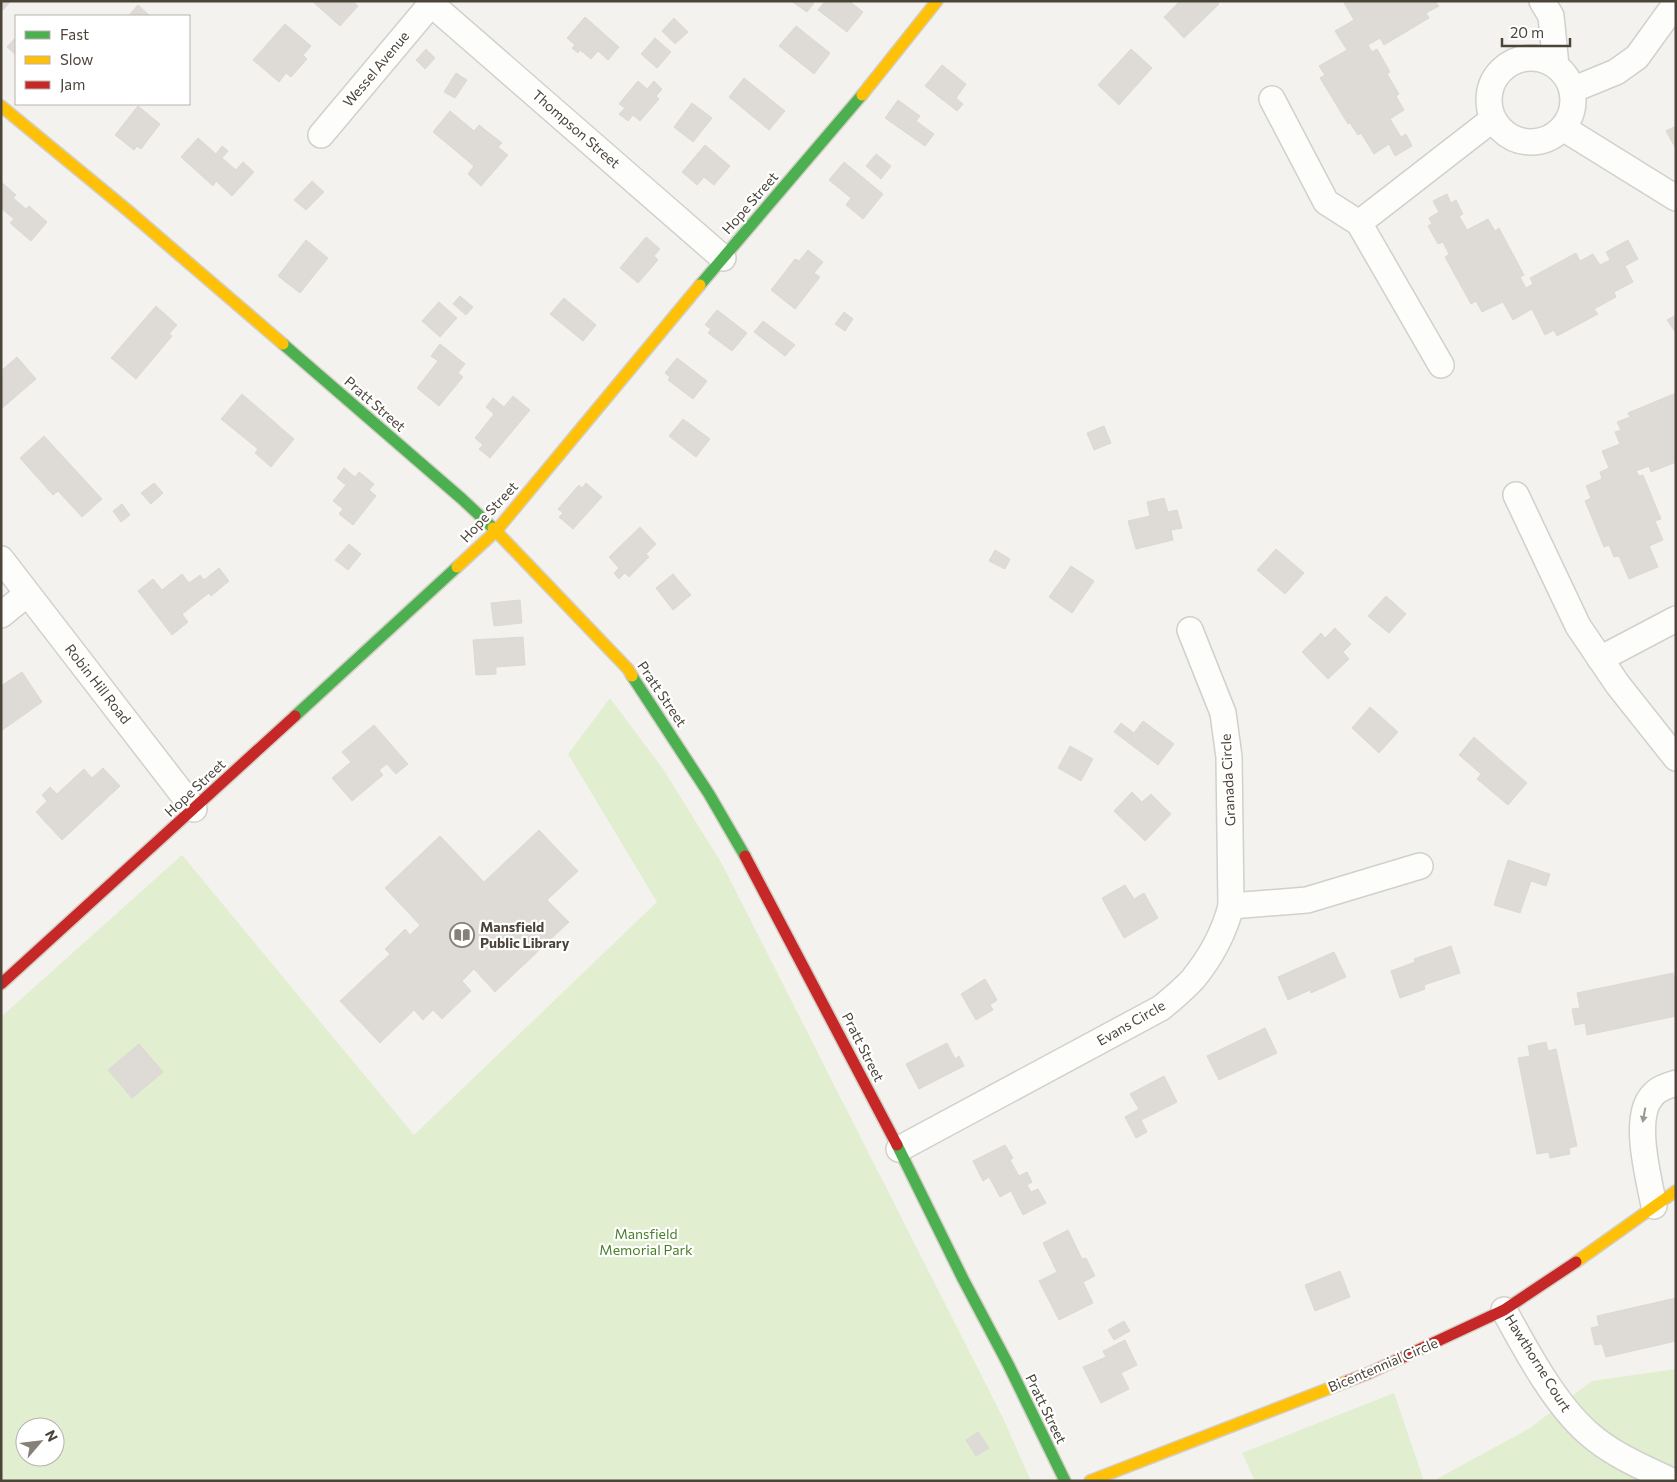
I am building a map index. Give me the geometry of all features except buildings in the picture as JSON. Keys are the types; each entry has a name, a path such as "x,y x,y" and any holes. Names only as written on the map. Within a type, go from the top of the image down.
{"main road":[{"name":"Hope Street","path":"1,984 496,531 829,135 937,1"},
{"name":"Pratt Street","path":"1,106 126,209 496,531 628,669 709,794 755,873 899,1150 1065,1481"},
{"name":"Bicentennial Circle","path":"1090,1481 1369,1373 1468,1328 1504,1310 1582,1258 1676,1191"}],"street":[{"path":"1542,1 1551,16 1556,66"},
{"name":"Thompson Street","path":"430,2 724,258"},
{"name":"Wessel Avenue","path":"320,135 430,2"},
{"path":"1572,90 1616,72 1637,57 1676,3"},
{"path":"1524,58 1546,60 1556,66 1563,73 1572,90 1573,104 1570,116 1562,128 1552,136 1539,141 1526,142 1513,138 1502,130 1490,109 1488,97 1496,76 1513,61 1524,58"},
{"path":"1272,99 1326,202 1359,223 1441,365"},
{"path":"1359,223 1494,119"},
{"path":"1562,128 1676,198"},
{"path":"1516,495 1578,626 1618,685 1676,758"},
{"name":"Robin Hill Road","path":"1,559 194,809"},
{"path":"1,615 27,594"},
{"path":"1600,659 1676,619"},
{"name":"Granada Circle","path":"1190,630 1223,713 1230,757 1231,906"},
{"path":"1231,906 1307,900 1420,866"},
{"name":"Evans Circle","path":"899,1150 1162,1008 1193,979 1208,958 1224,930 1231,906"},
{"path":"1654,1206 1642,1125 1645,1108 1651,1096 1658,1090 1676,1084"},
{"name":"Hawthorne Court","path":"1504,1310 1536,1367 1573,1418 1589,1434 1608,1447 1638,1465 1672,1481"}],"green space":[{"name":"Mansfield Memorial Park","path":"610,698 663,769 722,864 1002,1416 1031,1481 1,1481 1,1017 182,855 414,1135 657,902 568,754"},
{"path":"1676,1369 1676,1481 1433,1481 1530,1428 1592,1381"},
{"path":"1394,1393 1424,1481 1255,1481 1242,1453"}],"traffic: fast":[{"path":"700,285 862,95"},
{"path":"283,344 493,528"},
{"path":"295,716 457,567"},
{"path":"632,676 709,794 745,856"},
{"path":"897,1145 1065,1481"}],"traffic: slow":[{"path":"862,95 937,1"},
{"path":"1,106 126,209 283,344"},
{"path":"457,567 496,531 700,285"},
{"path":"493,528 628,669 632,676"},
{"path":"1576,1262 1676,1191"},
{"path":"1090,1481 1348,1381"}],"traffic: jam":[{"path":"1,984 295,716"},
{"path":"745,856 897,1145"},
{"path":"1348,1381 1504,1310 1576,1262"}],"place":[{"name":"Mansfield Public Library","path":"462,935"}]}
